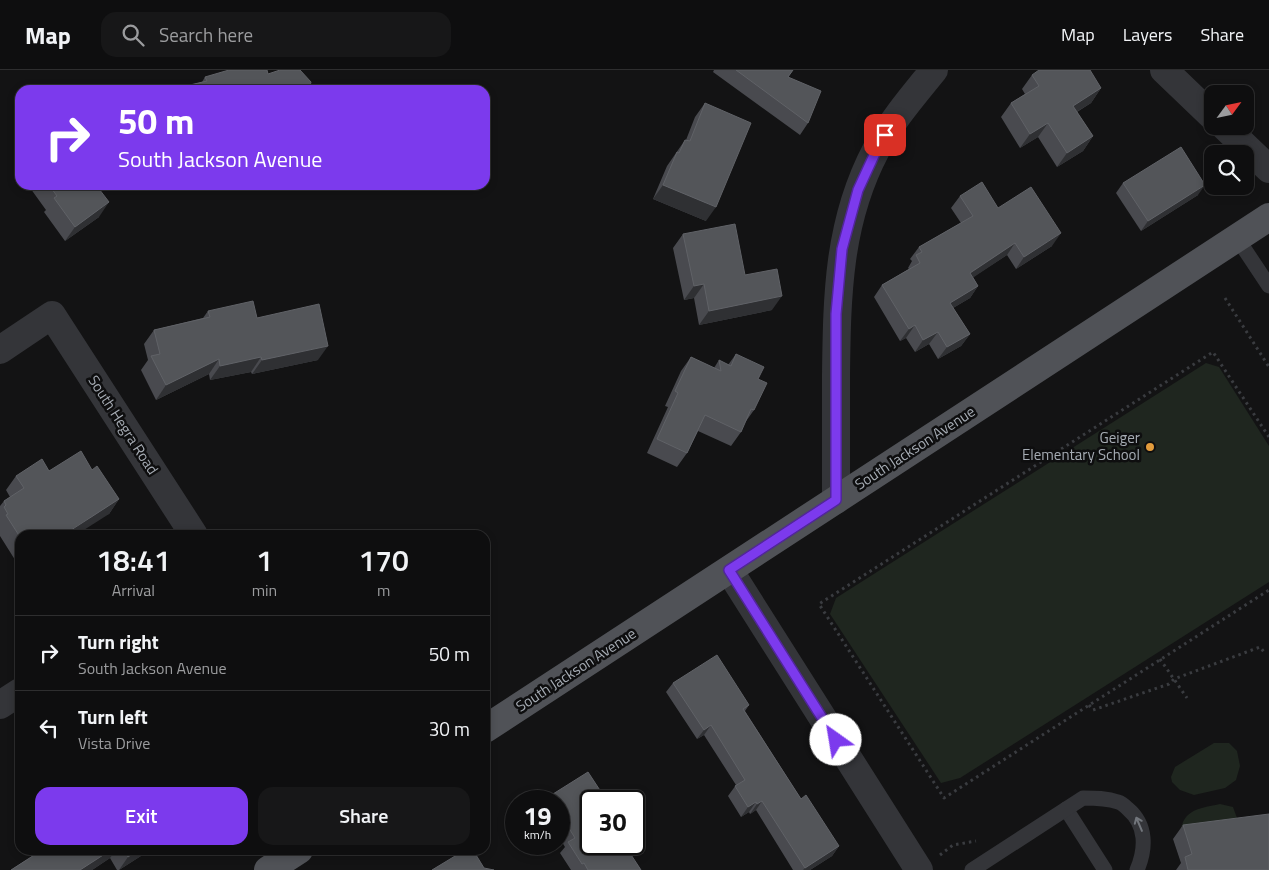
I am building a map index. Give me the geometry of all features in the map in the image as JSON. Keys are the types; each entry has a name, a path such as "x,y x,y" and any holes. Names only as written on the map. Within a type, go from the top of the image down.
{"main road":[{"name":"South Jackson Avenue","path":"490,725 1269,217"},
{"path":"268,870 291,855"}],"street":[{"path":"836,500 836,314 842,249 858,190 876,151 894,119 934,70"},
{"path":"1164,70 1204,108"},
{"path":"1233,135 1269,169"},
{"name":"South Hegra Road","path":"0,350 52,315 191,530"},
{"path":"729,570 918,870"},
{"path":"0,704 15,695"}],"lane":[{"path":"1237,238 1269,286"},
{"path":"972,870 994,864 1083,798 1102,798 1120,802 1135,815 1144,836 1143,856 1137,870"},
{"path":"1066,809 1105,870"}],"path":[{"path":"1225,298 1269,367"},
{"path":"1269,437 1213,352 819,604 944,798 1269,590"},
{"path":"1090,705 1093,710 1169,684 1174,679 1260,647 1264,652"},
{"path":"1160,659 1187,698"}],"shaded area":[{"path":"1206,363 1219,367 1269,446 1269,582 960,778 941,783 830,614 836,598"},
{"path":"1214,743 1229,743 1237,751 1240,766 1236,780 1225,788 1194,795 1180,790 1172,782 1171,777 1175,767"},
{"path":"1220,804 1233,807 1237,818 1180,838 1183,822 1191,812"}],"building":[{"path":"229,70 267,70 268,74 280,70 300,70 311,82 310,85 190,85 207,81 205,77"},
{"path":"736,70 793,70 788,77 821,91 808,123"},
{"path":"1039,70 1090,70 1101,88 1073,106 1093,136 1067,153 1048,123 1030,134 1011,103 1039,86 1032,75"},
{"path":"705,103 751,123 716,207 663,185 677,152 679,153 685,140 690,141"},
{"path":"1181,147 1204,186 1148,221 1123,183"},
{"path":"982,182 998,208 1031,187 1061,233 1024,257 1015,243 970,273 978,286 950,303 970,334 947,347 938,332 923,340 915,325 909,329 882,285 920,263 916,255 922,252 919,247 973,216 960,196"},
{"path":"53,190 100,190 109,202 75,227 54,198 57,196"},
{"path":"735,224 745,275 777,269 782,296 709,311 704,284 694,286 683,234"},
{"path":"253,301 257,318 319,304 328,346 262,360 261,357 220,366 219,359 166,385 151,356 160,354 154,330 210,317 208,311"},
{"path":"736,354 764,367 758,379 767,383 754,410 751,409 741,432 705,415 687,453 657,439 678,393 675,391 691,357 721,371 719,360 731,366"},
{"path":"81,451 92,470 97,466 119,499 71,530 16,530 6,515 8,514 4,507 6,505 4,501 24,488 16,476 42,459 49,471"},
{"path":"717,655 749,705 743,709 801,799 806,795 839,846 805,868 762,801 748,807 735,786 745,780 711,725 704,730 673,683"},
{"path":"588,772 600,790 580,790 580,855 631,855 641,870 588,870 570,845 570,841 575,838 570,830 570,790 559,790"},
{"path":"1269,814 1269,870 1188,870 1185,857 1192,854 1183,825"},
{"path":"34,855 103,855 80,870 11,870"},
{"path":"457,855 476,855 484,868 494,870 432,870"}],"place":[{"name":"Geiger Elementary School","path":"1150,447"}],"route":[{"path":"836,740 729,570 836,500 836,314 842,249 858,190 885,135"}]}
